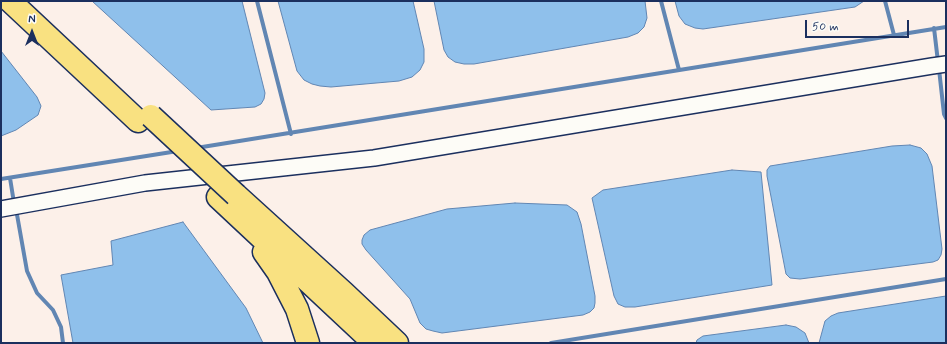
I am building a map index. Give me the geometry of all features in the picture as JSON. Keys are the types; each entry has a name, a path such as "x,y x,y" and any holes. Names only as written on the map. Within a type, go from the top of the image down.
{"highway":[{"path":"10,1 145,119 338,299 374,343"},
{"path":"30,1 145,119"},
{"path":"227,196 278,272 297,309 308,343"},
{"path":"244,223 338,299 397,343"}],"street":[{"path":"1,209 145,183 374,158 946,64"}],"water":[{"path":"92,1 242,1 265,93 264,99 261,104 255,107 211,110"},
{"path":"278,1 413,1 424,49 424,62 420,70 412,77 399,81 331,87 312,84 304,80 297,71"},
{"path":"434,1 645,1 647,18 644,27 638,33 628,37 474,64 464,64 455,62 448,57 444,50"},
{"path":"675,1 864,1 855,7 703,29 685,24 679,16"},
{"path":"1,51 37,97 41,106 38,115 16,130 1,136"},
{"path":"910,145 921,148 927,154 932,166 942,249 938,260 933,262 800,279 790,278 786,274 767,176 767,170 770,166 892,146"},
{"path":"732,170 761,172 772,285 635,307 625,307 618,304 614,296 592,198 603,190"},
{"path":"515,203 567,205 577,212 581,224 595,296 594,308 590,312 583,315 442,333 426,329 420,323 410,299 362,244 364,235 370,230 447,209"},
{"path":"183,222 246,308 263,343 73,343 61,275 113,265 111,241"},
{"path":"946,296 946,343 819,343 825,321 838,313"},
{"path":"786,325 796,327 805,333 809,343 696,343 697,340 703,336"}],"waterway":[{"path":"257,1 291,134"},
{"path":"661,1 679,70"},
{"path":"885,1 894,35"},
{"path":"196,148 946,27"},
{"path":"934,28 938,62"},
{"path":"939,69 944,114 946,118"},
{"path":"1,179 178,151"},
{"path":"10,178 14,203"},
{"path":"16,209 27,271 37,293 53,310 61,327 63,343"},
{"path":"551,343 946,279"}]}
